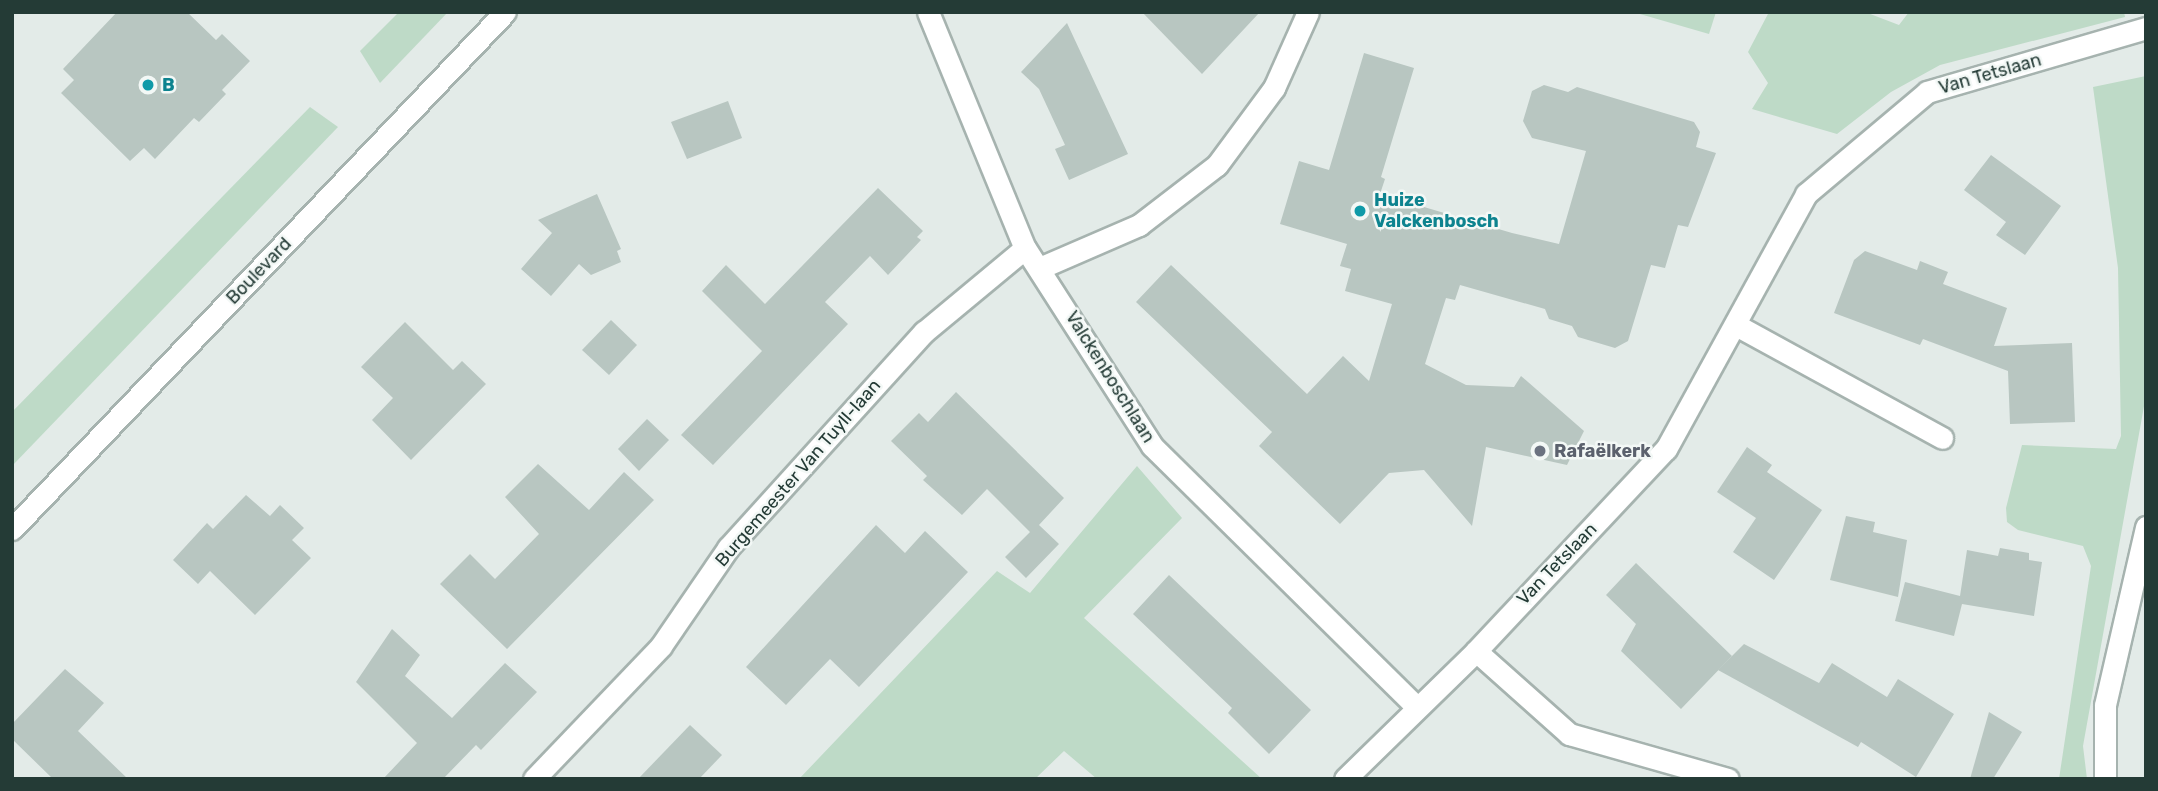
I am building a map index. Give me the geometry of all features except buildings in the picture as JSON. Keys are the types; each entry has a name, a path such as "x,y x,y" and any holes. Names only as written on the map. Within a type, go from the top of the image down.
{"street":[{"name":"Boulevard","path":"12,529 505,12"},
{"name":"Valckenboschlaan","path":"928,12 1025,248 1042,267 1152,446 1416,706"},
{"path":"1042,267 1139,225 1217,165 1274,88 1308,12"},
{"name":"Van Tetslaan","path":"1345,779 1416,706 1476,651 1666,449 1806,194 1927,92 2146,28"},
{"name":"Burgemeester Van Tuyll-laan","path":"534,779 661,646 728,548 924,332 1025,248"},
{"path":"1736,325 1942,438"},
{"path":"2105,779 2105,705 2146,527"},
{"path":"1476,651 1569,734 1728,779"}],"green space":[{"path":"399,12 448,12 380,83 360,51"},
{"path":"1633,12 1716,12 1709,34"},
{"path":"1769,12 1865,12 1899,25 1909,12 2124,12 2125,17 1940,65 1891,92 1837,134 1752,109 1768,83 1748,52"},
{"path":"2146,76 2146,395 2083,746 2087,779 2059,779 2091,566 2083,546 2018,530 2007,522 2006,508 2022,445 2116,449 2121,436 2118,268 2093,87"},
{"path":"310,107 338,127 12,466 12,412"},
{"path":"1137,466 1182,518 1084,618 1262,779 1097,779 1064,751 1035,779 799,779 997,571 1030,593"}],"place":[{"name":"B","path":"148,85"},
{"name":"Huize Valckenbosch","path":"1360,211"},
{"name":"Rafaëlkerk","path":"1540,451"}]}
